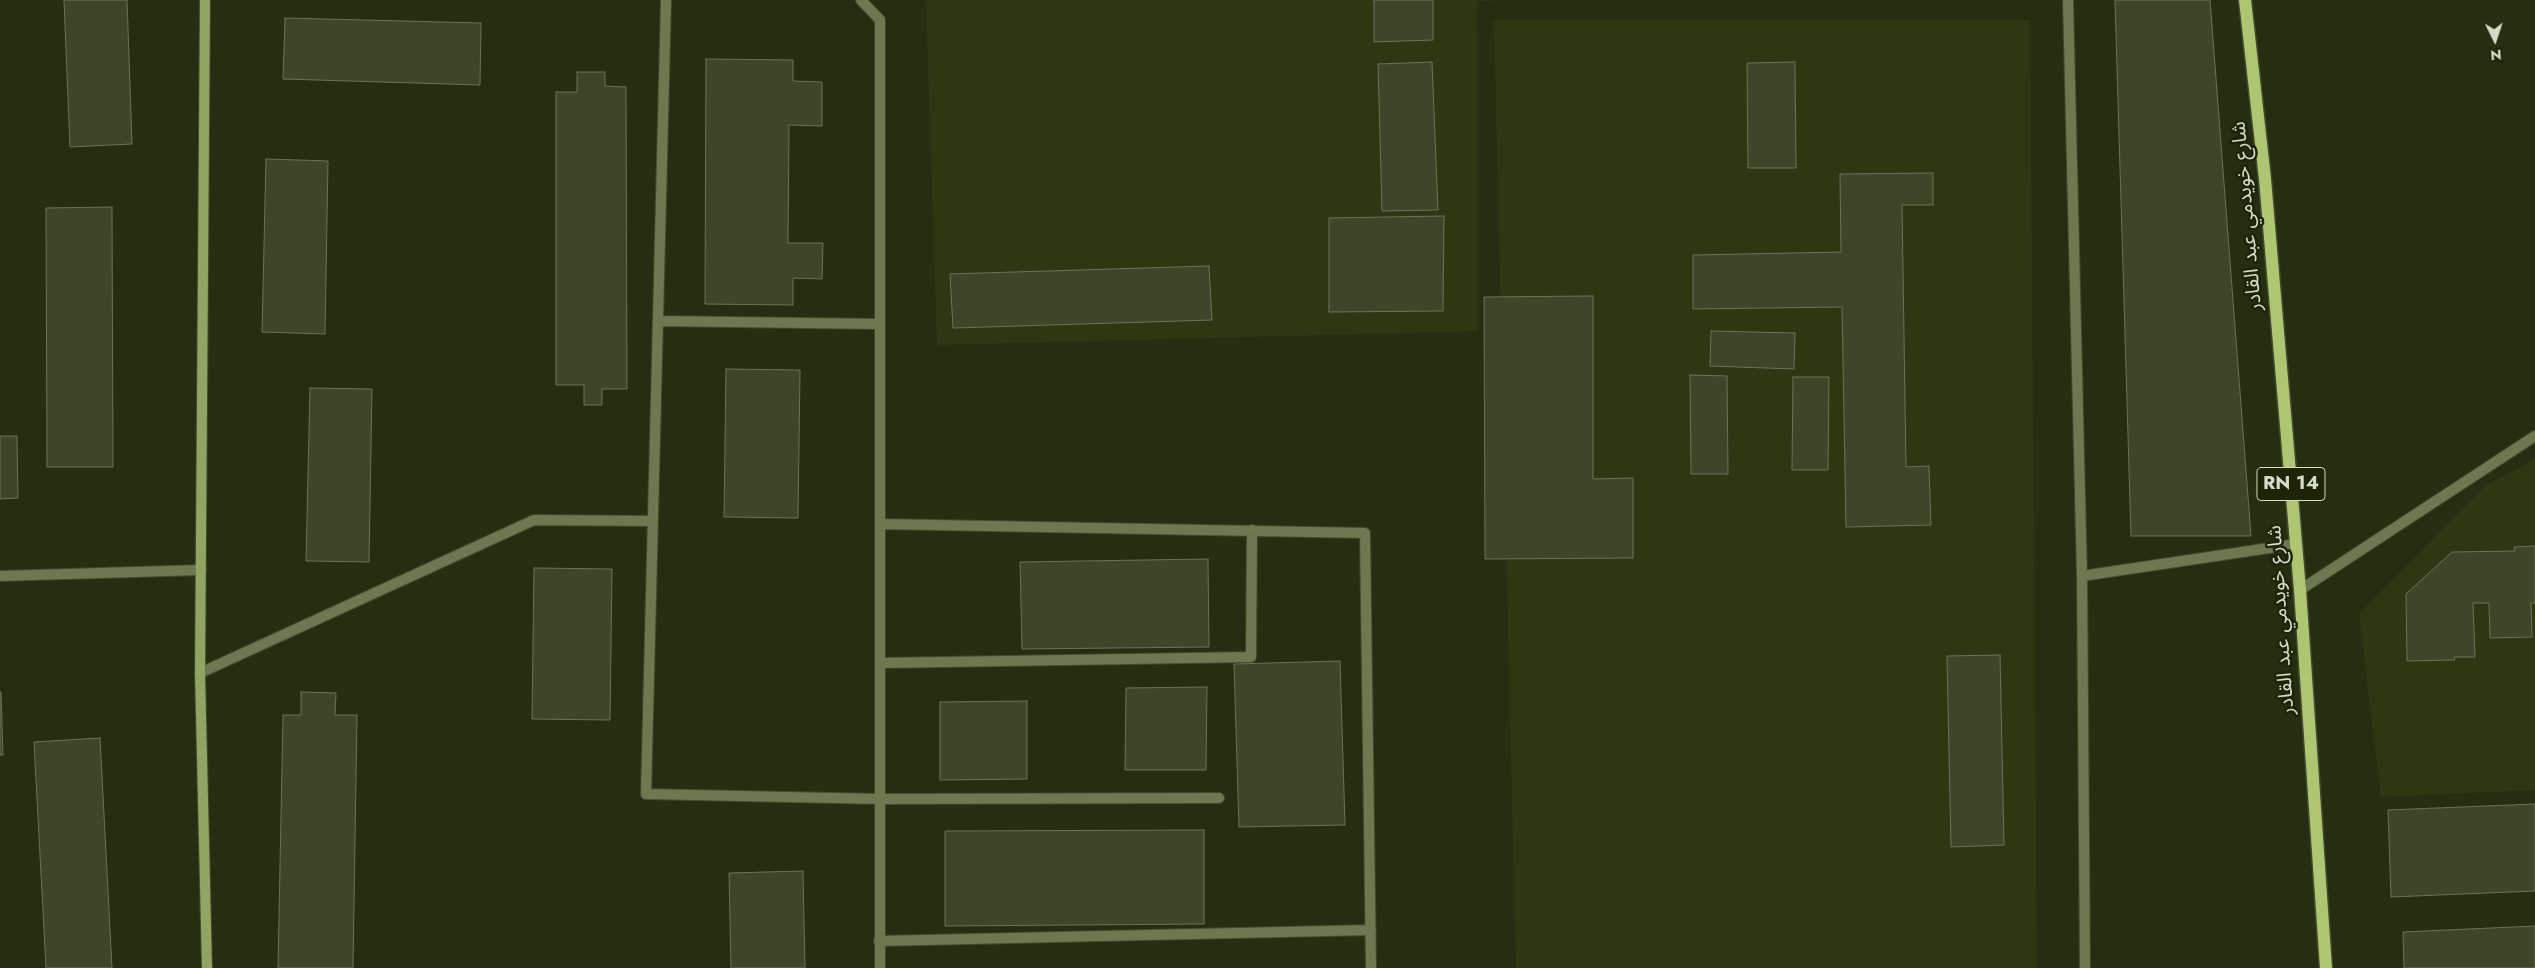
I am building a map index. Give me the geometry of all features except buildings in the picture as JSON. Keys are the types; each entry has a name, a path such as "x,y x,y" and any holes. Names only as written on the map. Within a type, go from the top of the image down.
{"main road":[{"path":"205,0 200,673 207,968"},
{"name":"شارع خويدمي عبد القادر","path":"2245,0 2265,179 2300,590 2326,968"}],"street":[{"path":"666,0 646,794 881,800 1219,798"},
{"path":"861,0 880,20 880,968"},
{"path":"2068,0 2082,576 2085,968"},
{"path":"658,321 880,324"},
{"path":"2300,590 2535,436"},
{"path":"200,673 534,520 653,521"},
{"path":"880,524 1366,533 1371,968"},
{"path":"881,663 1251,657 1252,530"},
{"path":"2082,576 2296,544"},
{"path":"0,576 201,570"},
{"path":"879,941 1371,930"}],"shaded area":[{"path":"926,0 1524,0 1477,1 1478,331 937,345"},
{"path":"1494,20 2030,20 2037,968 1516,968"},
{"path":"2535,459 2535,790 2381,797 2359,614 2485,486"}]}
